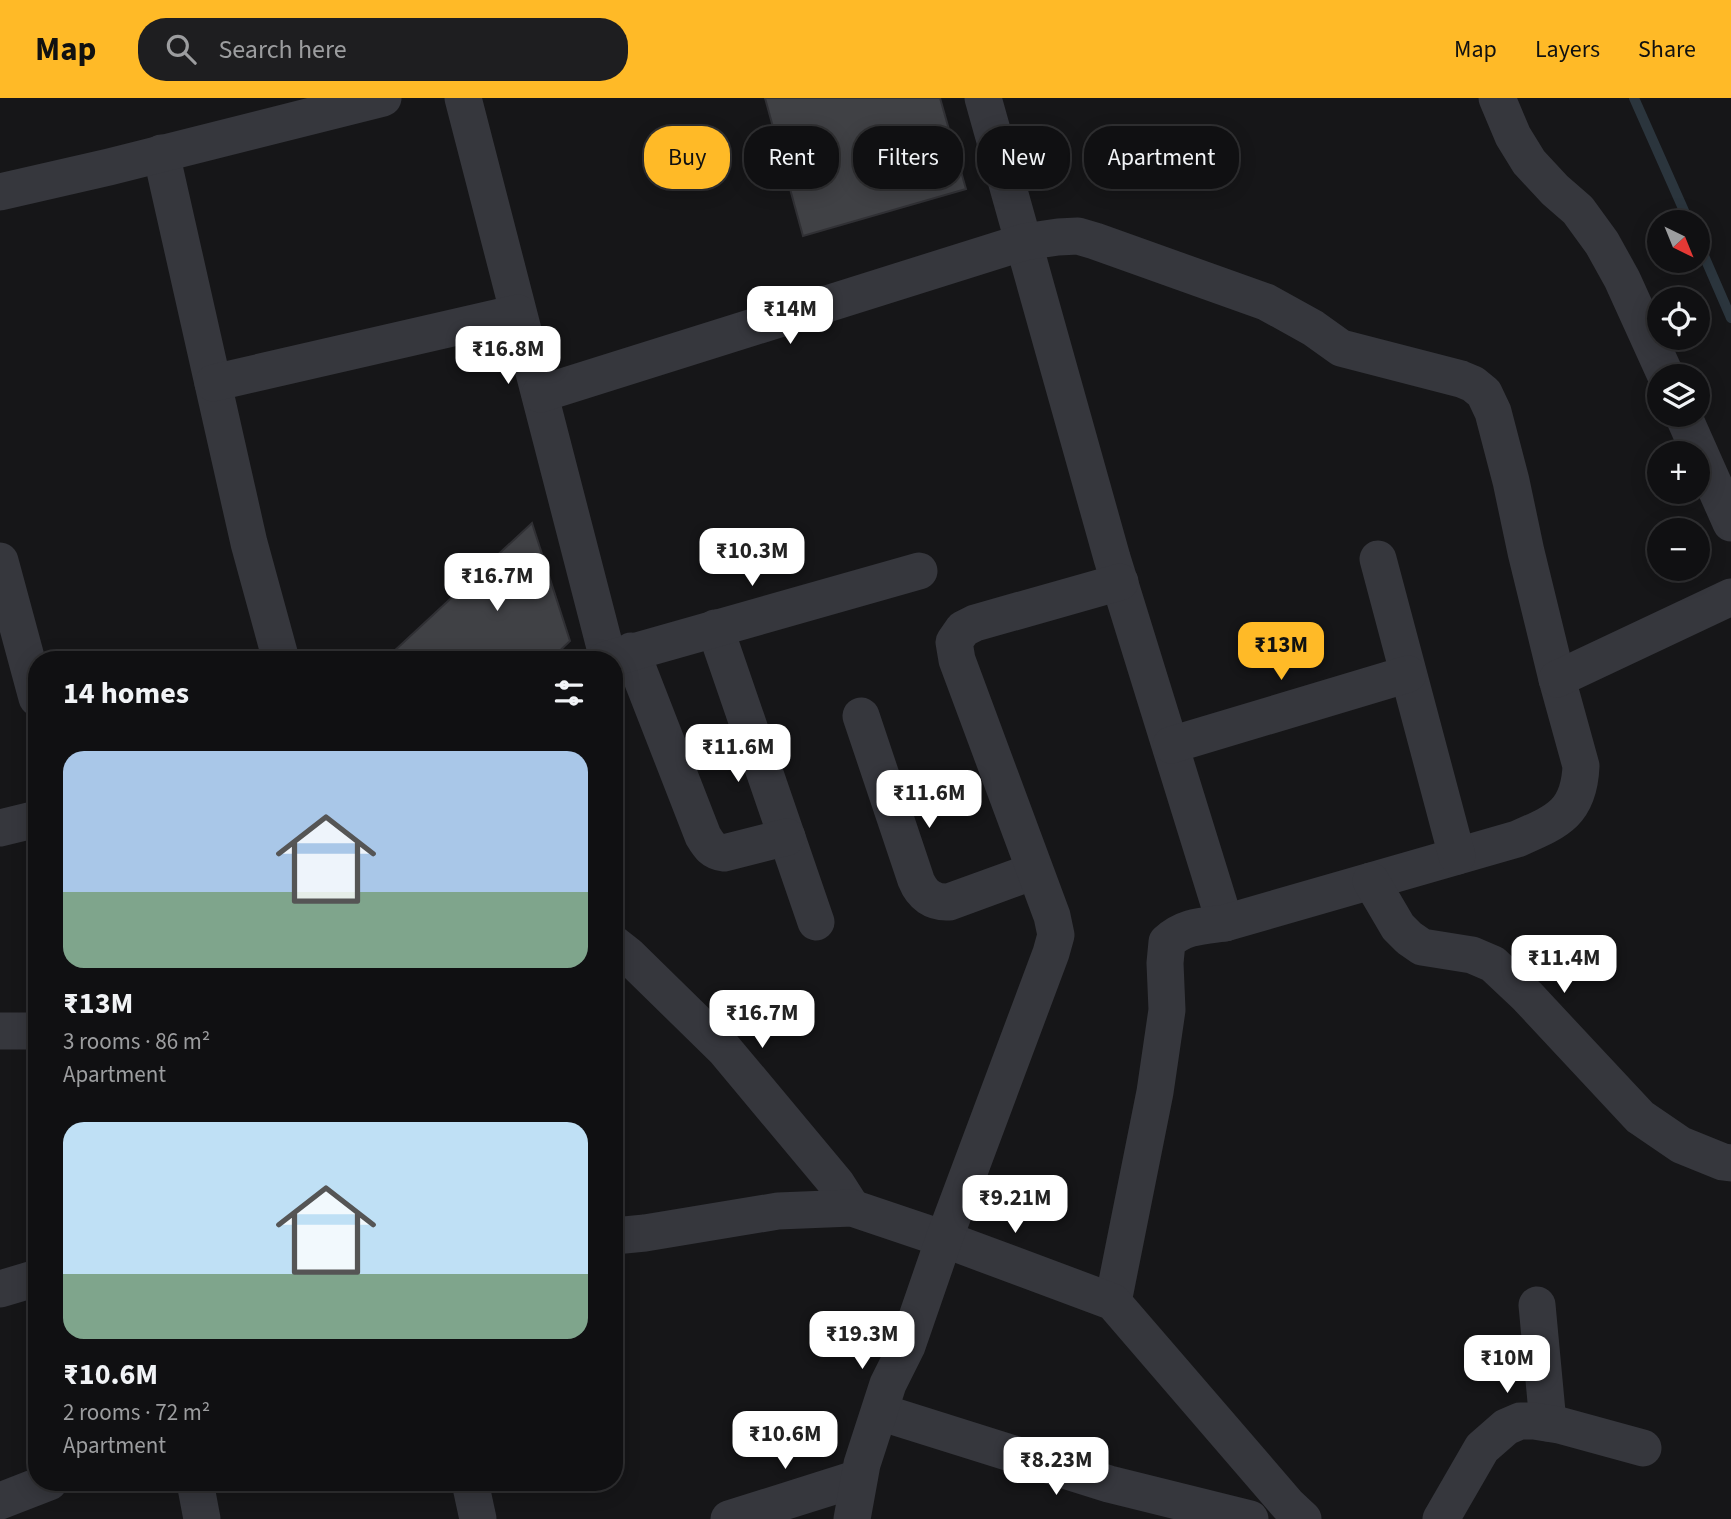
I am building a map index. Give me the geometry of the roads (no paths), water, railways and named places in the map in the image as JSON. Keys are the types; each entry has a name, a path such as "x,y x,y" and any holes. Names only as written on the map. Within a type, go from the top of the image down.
{"street":[{"path":"0,192 383,98"},
{"path":"463,98 540,394 613,651"},
{"path":"983,98 1120,582 1225,923"},
{"path":"1497,98 1513,136 1529,162 1578,210 1602,243 1622,279 1661,364"},
{"path":"161,153 249,543 279,651"},
{"path":"540,394 1024,242 1078,236 1266,302 1313,328 1341,348 1461,379 1484,393 1493,412 1511,481 1557,679 1581,766 1580,783 1575,798 1565,813 1550,824 1517,839 1225,923 1194,927 1177,933 1167,942 1167,1010 1155,1092 1113,1302"},
{"path":"213,383 518,313"},
{"path":"1688,427 1731,523"},
{"path":"1378,559 1457,856"},
{"path":"0,561 28,665"},
{"path":"623,655 919,570"},
{"path":"852,1519 862,1464 888,1384 907,1346 1056,935 1052,916 957,660 954,642 963,629 975,623 1120,582"},
{"path":"1557,679 1731,597"},
{"path":"715,628 816,922"},
{"path":"623,673 710,848 724,853 787,837"},
{"path":"1171,745 1408,674"},
{"path":"861,716 916,880 923,893 930,899 949,902 1034,871"},
{"path":"0,828 28,821"},
{"path":"1371,881 1398,927 1409,938 1422,947 1472,955 1493,964 1527,996 1640,1117 1681,1145 1731,1163"},
{"path":"623,951 724,1049 836,1183 852,1208"},
{"path":"0,1031 28,1031"},
{"path":"623,1236 778,1210 852,1208 1113,1302 1303,1519"},
{"path":"0,1289 28,1281"},
{"path":"1536,1306 1548,1423"},
{"path":"880,1412 1109,1484 1250,1519"},
{"path":"1441,1519 1482,1448 1506,1427 1520,1421 1548,1423 1643,1448"},
{"path":"729,1519 859,1478"},
{"path":"0,1501 28,1490"},
{"path":"197,1491 202,1519"},
{"path":"472,1491 478,1519"}],"waterway":[{"path":"1634,98 1684,210"},
{"path":"1710,270 1731,318"}]}
